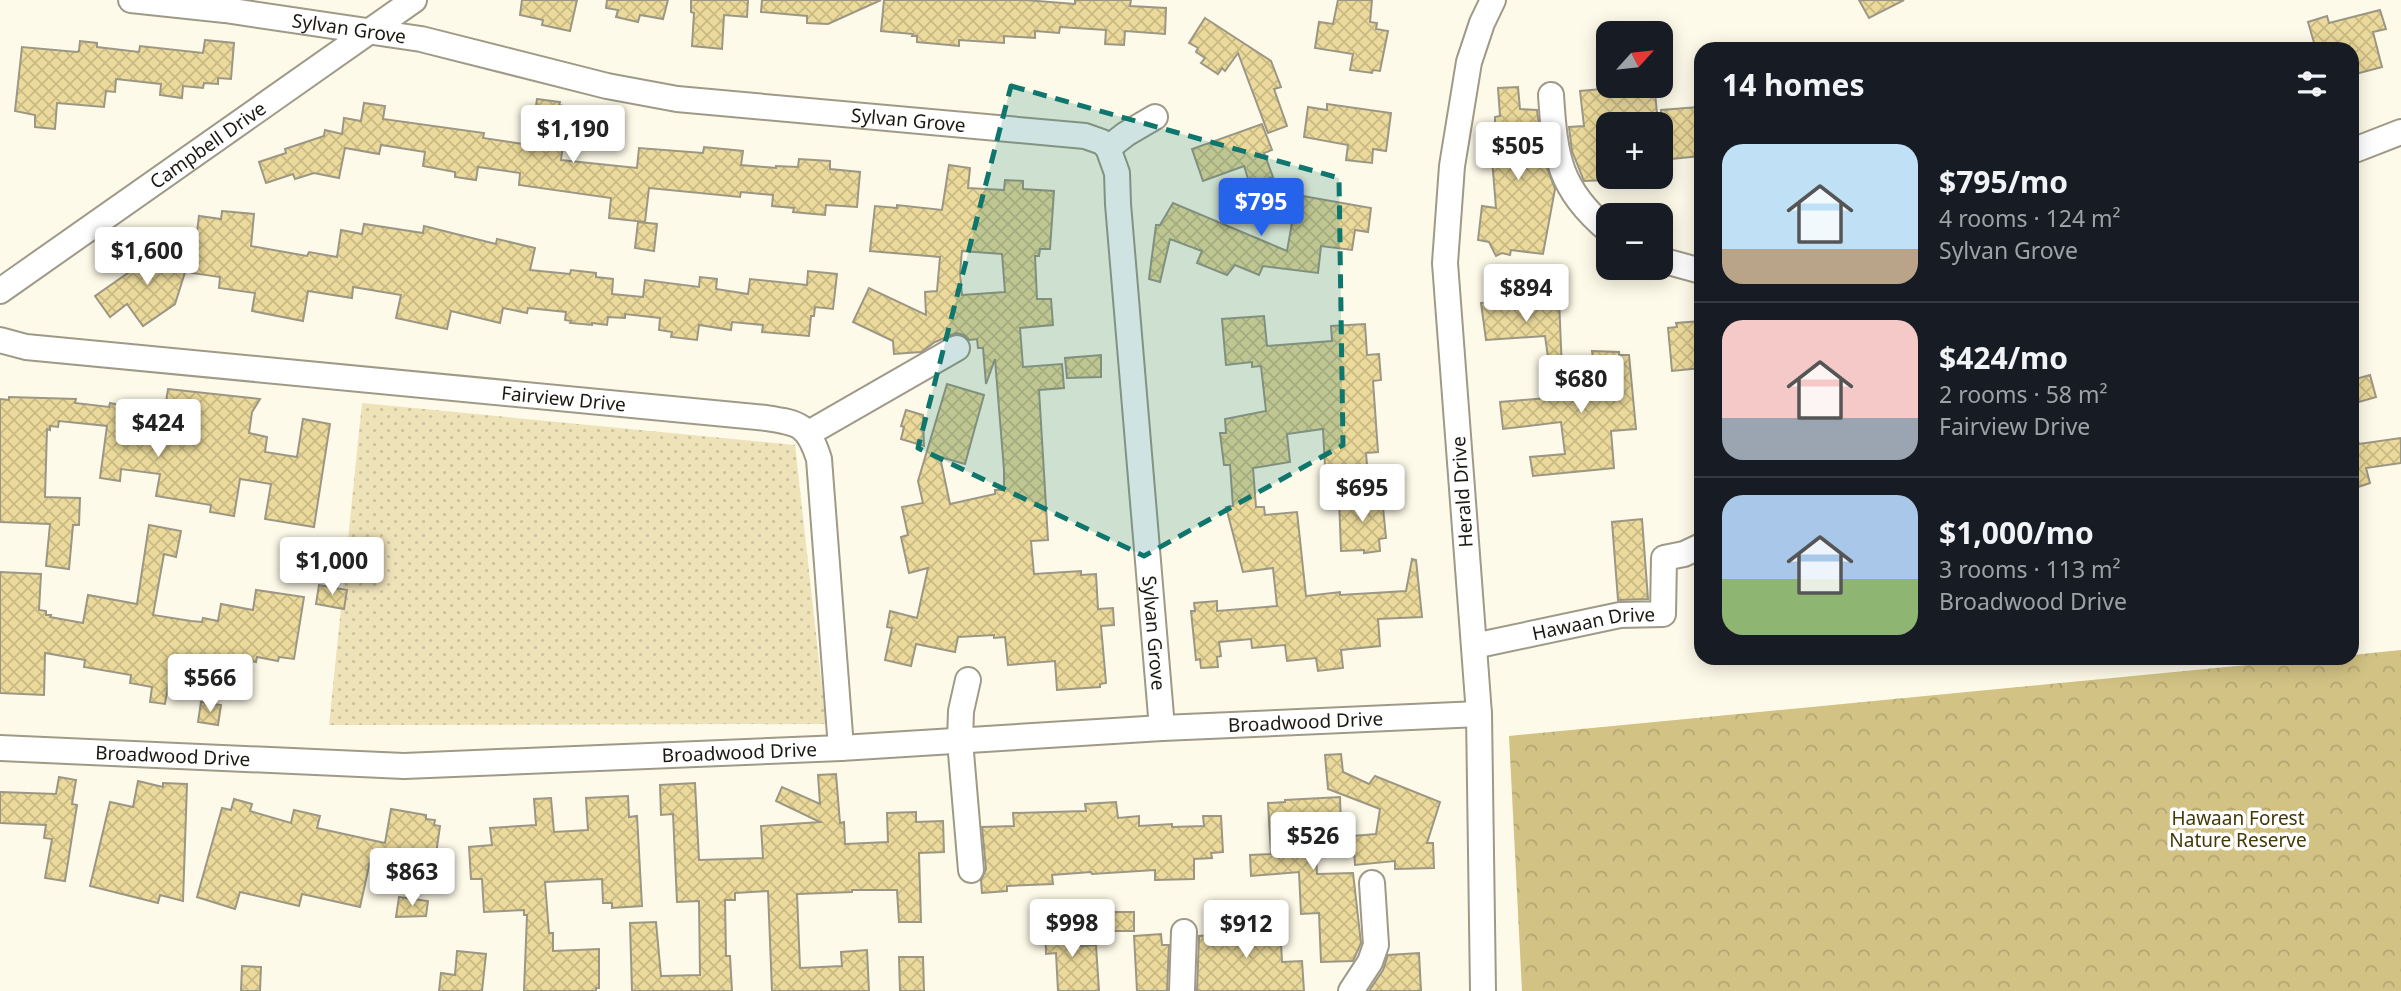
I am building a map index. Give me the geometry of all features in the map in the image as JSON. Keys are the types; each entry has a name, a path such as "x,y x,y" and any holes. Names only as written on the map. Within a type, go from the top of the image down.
{"street":[{"name":"Sylvan Grove","path":"131,0 421,39 646,95 1085,136 1101,142 1108,148 1117,173 1162,728"},
{"name":"Campbell Drive","path":"0,291 414,0"},
{"name":"Herald Drive","path":"1483,991 1479,714 1445,263 1452,166 1469,62 1493,0"},
{"path":"1551,96 1553,138 1563,174 1586,211 1596,220"},
{"path":"1108,148 1155,117"},
{"path":"2359,148 2401,132"},
{"path":"1673,263 1694,269"},
{"name":"Fairview Drive","path":"0,340 26,347 766,418 787,421 809,433"},
{"path":"841,748 819,459 809,433 957,348"},
{"name":"Hawaan Drive","path":"1474,646 1620,615 1663,614 1664,558 1694,549"},
{"path":"968,680 961,712 960,741 971,870"},
{"name":"Broadwood Drive","path":"0,748 404,766 841,748 1162,728 1479,714"},
{"path":"1351,991 1370,962 1376,945 1372,883"},
{"path":"1182,991 1184,932"}],"highlighted area":[{"path":"1011,86 1339,178 1343,445 1144,556 918,448"}],"green space":[{"name":"Hawaan Forest Nature Reserve","path":"2401,650 2401,991 1522,991 1509,736 2247,665 2359,665 2359,654"}],"shaded area":[{"path":"362,403 795,445 826,724 329,725"}],"building":[{"path":"522,0 577,0 570,31 542,25 543,20 520,15"},
{"path":"607,0 668,0 663,19 640,15 638,22 616,17 618,10 606,8"},
{"path":"691,0 748,0 747,17 724,15 722,49 692,46 694,13 691,12"},
{"path":"762,0 881,0 828,24 807,23 807,16 761,12"},
{"path":"884,0 1025,0 1075,4 1075,0 1131,0 1130,6 1166,8 1165,34 1125,31 1124,45 1105,44 1106,30 1060,27 1059,33 1035,31 1035,38 1004,36 1004,43 959,40 959,46 917,42 917,36 912,36 913,34 881,31"},
{"path":"1338,0 1372,0 1370,22 1377,23 1376,29 1388,31 1380,71 1373,70 1372,73 1350,70 1353,54 1315,48 1319,22 1333,24"},
{"path":"1859,0 1904,0 1869,18"},
{"path":"2380,10 2386,29 2373,32 2382,67 2359,73 2359,42 2314,42 2308,22 2327,16 2329,23"},
{"path":"1205,18 1271,61 1281,87 1274,89 1287,126 1268,133 1238,53 1225,71 1222,68 1218,74 1201,63 1205,58 1196,52 1198,48 1189,43"},
{"path":"205,40 234,43 231,79 218,78 218,84 204,83 203,88 183,86 182,98 160,95 161,84 116,79 115,92 106,91 104,107 57,103 55,129 35,127 35,115 15,111 22,47 77,52 80,41 97,43 97,47 139,52 140,46 203,53"},
{"path":"1518,87 1520,109 1537,110 1543,157 1555,189 1543,254 1511,250 1510,255 1502,253 1496,256 1489,242 1478,240 1482,206 1496,208 1491,147 1495,146 1495,117 1500,116 1498,88"},
{"path":"1596,89 1596,98 1656,98 1657,112 1596,112 1596,180 1584,181 1572,151 1569,127 1584,126 1580,91"},
{"path":"537,99 560,102 559,105 568,107 561,160 637,168 639,148 703,153 704,147 743,151 741,165 776,168 798,167 799,159 830,161 830,169 860,172 857,207 826,205 825,215 793,212 794,208 772,206 773,195 741,192 740,197 649,188 645,222 609,218 611,198 519,185 520,173 478,167 476,180 455,177 455,172 423,166 425,152 381,145 379,154 345,148 339,178 314,173 295,179 293,174 266,183 259,162 286,153 285,149 324,136 325,130 342,134 344,118 361,121 364,103 385,106 383,119 484,133 483,138 530,145"},
{"path":"1327,104 1391,113 1386,151 1373,149 1372,163 1346,160 1348,145 1304,137 1308,107 1327,110"},
{"path":"1694,107 1694,157 1673,159 1673,112 1661,112"},
{"path":"1262,124 1272,150 1264,153 1273,177 1250,185 1244,166 1203,181 1192,149"},
{"path":"949,165 970,168 968,188 1004,190 1005,180 1023,181 1023,189 1054,191 1050,249 1040,249 1039,256 1035,256 1037,299 1051,299 1053,325 1020,328 1023,367 1062,364 1064,388 1039,390 1048,540 1031,541 1034,574 1081,571 1081,575 1096,574 1098,609 1113,608 1114,625 1101,626 1106,683 1100,684 1100,687 1057,690 1055,661 1008,665 1005,637 994,638 994,635 958,637 955,652 916,644 911,666 885,660 892,628 887,627 890,611 917,618 928,568 909,573 901,537 908,535 902,507 923,503 918,481 947,384 984,395 965,464 940,457 950,504 995,494 995,490 1004,490 995,359 986,384 983,348 978,348 977,339 969,340 956,333 935,342 921,352 894,354 893,341 853,322 869,288 926,315 925,292 937,291 940,257 870,251 875,206 897,208 897,205 942,210","holes":["962,251 1002,254 1005,292 962,295"]},
{"path":"1297,195 1371,208 1368,232 1355,230 1352,250 1321,246 1318,273 1263,266 1259,275 1235,265 1227,275 1197,263 1202,251 1170,239 1160,282 1149,279 1156,225 1160,225 1173,203 1287,251"},
{"path":"222,211 254,214 251,246 307,256 309,252 337,257 341,230 362,234 364,224 423,233 424,226 496,244 497,239 535,248 530,270 570,274 571,270 596,273 596,277 613,279 612,294 643,297 645,280 699,287 700,277 717,279 716,289 748,294 750,279 807,285 808,271 837,274 833,309 815,307 809,336 762,332 763,325 732,322 731,330 699,325 697,340 671,337 672,332 659,330 660,318 625,314 625,318 608,317 607,325 592,325 570,323 571,321 565,320 566,312 528,308 527,313 503,308 500,323 451,311 447,329 396,318 401,295 353,287 352,298 308,291 303,321 252,311 255,293 219,288 220,277 192,273 199,216 221,219"},
{"path":"638,222 657,224 654,251 635,248"},
{"path":"171,243 187,266 175,304 143,326 127,304 110,317 95,296"},
{"path":"1559,299 1562,370 1550,371 1545,336 1486,340 1481,303"},
{"path":"1264,316 1267,346 1332,341 1331,326 1365,324 1367,355 1379,354 1381,380 1373,381 1378,452 1366,453 1367,465 1325,466 1323,429 1287,434 1290,462 1253,468 1256,507 1264,507 1265,515 1297,512 1306,596 1340,592 1340,595 1406,591 1412,559 1416,560 1422,617 1378,619 1380,646 1341,650 1343,668 1318,671 1316,658 1287,661 1285,645 1252,648 1251,639 1219,642 1221,656 1217,657 1218,667 1201,668 1200,659 1196,660 1191,611 1195,611 1194,603 1217,601 1217,611 1277,606 1273,568 1243,572 1226,507 1233,506 1230,465 1224,465 1220,433 1226,433 1225,419 1266,411 1261,366 1252,367 1252,362 1226,365 1222,319"},
{"path":"1694,322 1694,369 1672,371 1668,328 1677,327 1676,323"},
{"path":"1592,351 1629,355 1636,429 1611,431 1614,468 1533,476 1530,457 1565,454 1561,422 1503,429 1500,402 1546,398 1545,383 1552,383 1551,376 1595,375"},
{"path":"1101,355 1101,377 1067,378 1065,358"},
{"path":"2370,375 2376,397 2359,402 2359,378"},
{"path":"168,389 260,399 252,412 249,433 267,437 265,452 297,457 303,419 330,424 314,527 265,519 271,484 240,479 234,516 210,512 211,505 156,496 160,474 121,469 120,481 100,478 107,426 59,421 58,427 50,426 50,430 47,429 45,497 80,498 79,525 73,525 69,569 46,566 50,524 0,522 0,399 76,399 75,403 109,407 110,403 164,414"},
{"path":"906,410 923,415 924,446 901,439 904,427 901,426"},
{"path":"2401,438 2401,463 2366,468 2370,483 2359,487 2359,444"},
{"path":"1382,497 1386,538 1379,539 1380,551 1341,551 1339,499"},
{"path":"1642,519 1648,599 1618,600 1612,522"},
{"path":"149,525 181,531 176,557 164,554 153,615 191,621 202,622 203,618 218,621 221,604 253,610 256,590 304,597 294,659 279,657 278,661 257,657 256,662 228,657 227,662 219,661 218,672 172,663 165,704 150,702 152,687 130,683 131,675 84,667 85,660 45,653 44,695 0,693 0,572 41,574 39,610 46,611 46,615 51,615 50,617 83,623 88,595 137,604"},
{"path":"319,585 347,590 344,609 316,604"},
{"path":"201,702 221,705 218,725 198,722"},
{"path":"1341,754 1343,772 1369,784 1375,776 1440,802 1427,843 1433,843 1434,868 1395,869 1395,861 1355,865 1353,836 1376,834 1380,809 1328,789 1325,755"},
{"path":"836,774 840,823 844,822 845,844 888,842 887,813 916,812 916,822 943,821 944,852 919,853 921,922 899,922 897,890 797,894 800,968 842,966 841,952 867,950 869,991 772,991 768,891 735,893 735,900 725,900 726,956 730,956 732,991 632,991 630,923 656,922 661,976 700,975 699,901 677,902 673,814 661,815 660,785 695,783 699,860 763,858 761,826 820,822 776,801 782,787 820,804 818,775"},
{"path":"59,777 76,780 72,804 77,805 65,881 45,878 52,839 44,838 46,825 0,823 0,792 56,794"},
{"path":"138,781 163,787 163,783 187,784 183,901 160,895 158,903 90,886 110,802 133,807"},
{"path":"628,796 629,817 637,816 642,906 612,908 612,903 603,903 602,879 545,882 553,951 599,949 599,988 596,988 596,991 524,991 527,915 524,915 524,910 484,912 482,879 471,879 469,847 492,845 490,828 536,825 534,799 551,798 554,832 588,830 586,798"},
{"path":"1340,797 1341,826 1315,827 1317,874 1353,873 1361,943 1353,961 1321,962 1319,913 1301,914 1299,872 1251,876 1250,855 1271,854 1268,803"},
{"path":"234,799 252,804 250,811 291,823 294,810 320,816 317,828 385,843 391,809 426,815 426,819 435,820 434,825 440,826 434,868 371,857 360,907 302,894 299,906 240,892 235,909 197,897 222,808 231,810"},
{"path":"1116,802 1118,818 1139,816 1139,826 1204,826 1203,816 1221,816 1223,852 1211,853 1212,858 1194,859 1194,879 1155,880 1155,870 1091,872 1052,875 1053,884 1007,886 1007,891 982,893 981,880 986,869 982,827 1014,826 1013,813 1086,811 1085,804"},
{"path":"399,897 428,901 426,916 396,917"},
{"path":"1104,912 1134,912 1134,931 1104,931"},
{"path":"1069,919 1070,947 1096,945 1099,991 1058,991 1056,953 1046,954 1045,920"},
{"path":"1232,922 1232,926 1280,924 1282,962 1302,961 1304,991 1197,991 1199,936 1212,935 1211,923"},
{"path":"1161,934 1162,945 1169,945 1167,991 1137,991 1134,936"},
{"path":"457,951 486,954 482,991 439,991 441,973 455,975"},
{"path":"1419,953 1421,991 1369,991 1383,970 1388,955"},
{"path":"899,957 923,957 924,991 900,991"},
{"path":"242,966 261,967 260,991 241,991"}]}
